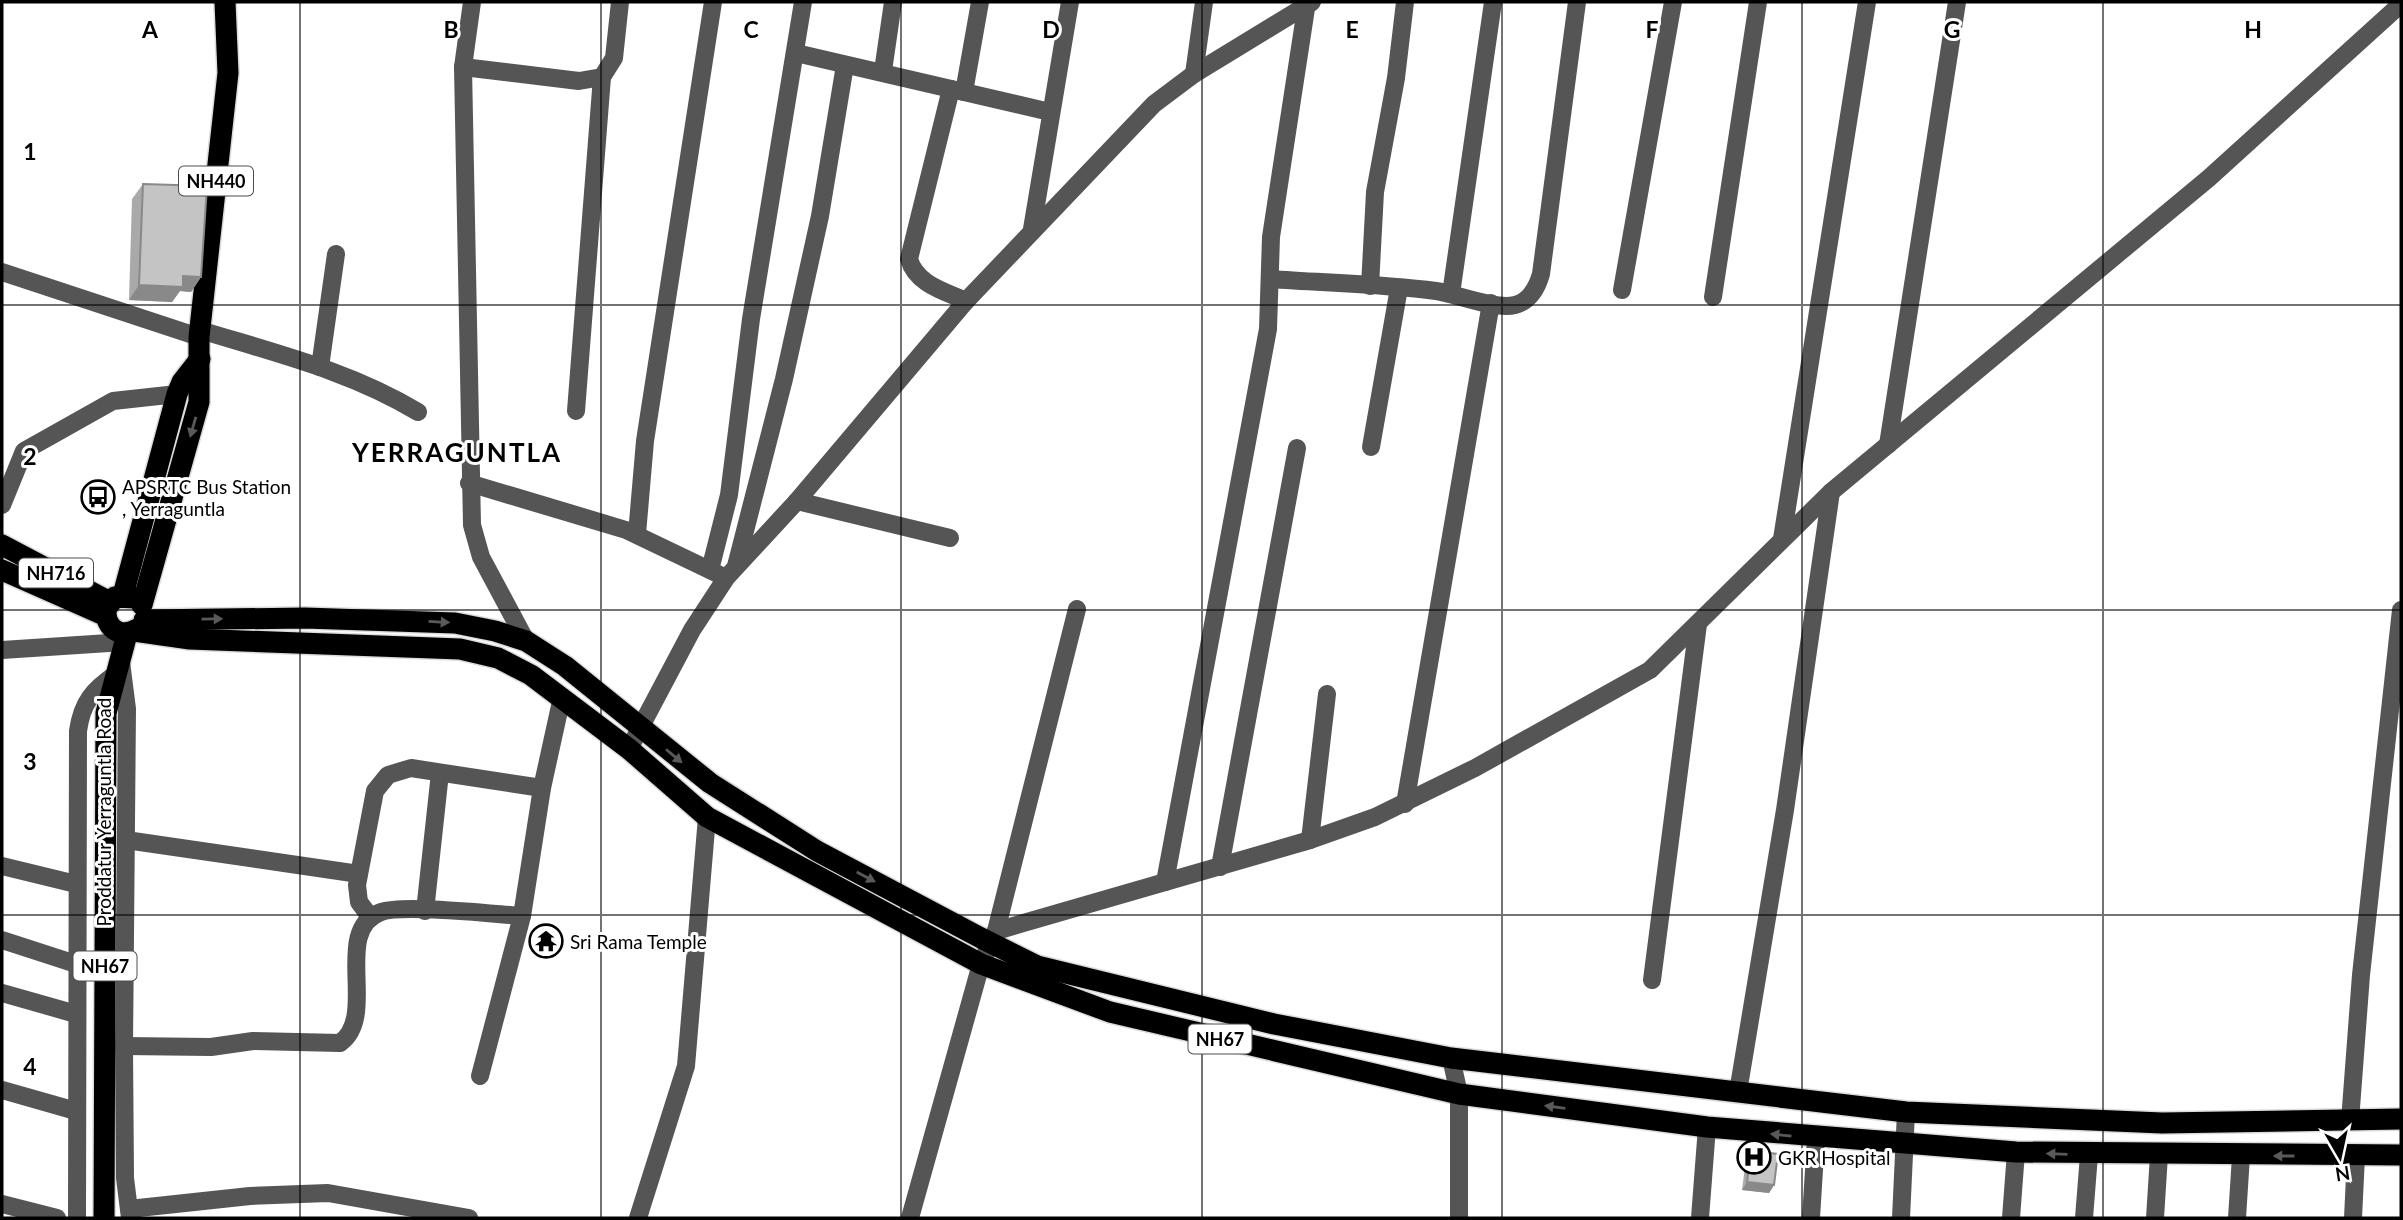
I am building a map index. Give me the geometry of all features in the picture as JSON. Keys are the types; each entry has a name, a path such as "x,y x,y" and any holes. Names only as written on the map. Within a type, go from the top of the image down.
{"highway":[{"name":"NH440","path":"200,359 200,333 228,73 225,2"},
{"path":"125,628 177,394 182,382 200,359"},
{"path":"125,628 200,402 200,359"},
{"name":"NH716","path":"2,544 125,628"},
{"name":"NH716","path":"2,570 125,628"},
{"name":"NH67","path":"125,628 305,618 455,623 526,641 565,666 710,783 817,851 993,936 1037,967 1274,1024 1451,1058 1906,1112 2108,1122 2401,1119"},
{"name":"NH67","path":"125,628 190,639 460,649 498,658 531,675 562,697 629,749 707,817 981,964 1110,1012 1460,1094 1707,1127 1816,1138 2016,1152 2089,1155 2401,1155"},
{"name":"NH67","path":"104,1218 106,713 125,628"}],"street":[{"path":"472,2 463,67 469,483 477,547 526,641"},
{"path":"576,411 602,77 614,58 620,2"},
{"path":"637,534 645,441 713,2"},
{"path":"724,571 729,495 751,319 803,2"},
{"path":"883,71 893,2"},
{"path":"966,301 919,277 912,269 909,259 980,2"},
{"path":"1032,229 1070,2"},
{"path":"1194,74 1204,2"},
{"path":"1370,286 1375,192 1396,78 1405,2"},
{"path":"1451,293 1493,2"},
{"path":"1270,279 1451,293 1491,303 1514,305 1526,300 1536,288 1541,274 1577,2"},
{"path":"1622,290 1673,2"},
{"path":"1713,297 1758,2"},
{"path":"1782,540 1867,2"},
{"path":"1888,445 1957,2"},
{"path":"724,571 797,501 966,301 1154,104 1194,74 1308,3"},
{"path":"1165,882 1268,329 1271,237 1308,3"},
{"path":"993,936 1310,840 1405,804 1650,670 1831,492 2209,178 2401,4"},
{"path":"796,53 883,71 1050,112"},
{"path":"629,749 724,571 787,365 820,216 845,65"},
{"path":"463,67 579,81 602,77"},
{"path":"320,367 336,254"},
{"path":"2,272 320,367 369,385 418,412"},
{"path":"1371,447 1399,288"},
{"path":"1405,804 1491,303"},
{"path":"2,505 24,452 113,401 177,394"},
{"path":"1220,867 1297,448"},
{"path":"469,483 637,534 724,571"},
{"path":"1738,1092 1785,810 1831,492"},
{"path":"797,501 950,538"},
{"path":"910,1218 981,964 993,936 1077,609"},
{"path":"2350,1121 2361,975 2401,610"},
{"path":"1652,980 1698,624"},
{"path":"2,650 125,628"},
{"path":"77,1218 76,884 80,720 90,694 125,628"},
{"name":"Proddatur Yerraguntla Road","path":"125,628 127,709 124,1046 125,1178 129,1214"},
{"path":"1310,840 1327,694"},
{"path":"480,1076 522,916 542,788 562,697"},
{"path":"371,918 357,894 375,791 380,783 399,770 411,768 542,788"},
{"path":"425,911 440,773"},
{"path":"638,1218 686,1066 707,817"},
{"path":"126,840 359,874"},
{"path":"2,866 76,884"},
{"path":"124,1046 211,1047 261,1041 340,1043 353,1029 358,944 364,925 371,918 393,909 522,916"},
{"path":"2,940 76,964"},
{"path":"2,993 76,1014"},
{"path":"1451,1058 1460,1094 1459,1218"},
{"path":"2,1090 76,1111"},
{"path":"1901,1218 1906,1112"},
{"path":"1700,1218 1707,1127"},
{"path":"1811,1218 1816,1138"},
{"path":"2011,1218 2016,1152"},
{"path":"2084,1218 2089,1155"},
{"path":"2155,1218 2159,1155"},
{"path":"2237,1218 2241,1156"},
{"path":"2353,1218 2356,1156"},
{"path":"129,1214 250,1196 328,1193 469,1218"},
{"path":"2,1204 57,1218"}],"building":[{"path":"143,184 207,186 201,277 183,276 183,287 139,285"},
{"path":"1751,1151 1778,1154 1774,1185 1747,1182"}],"place":[{"name":"APSRTC Bus Station , Yerraguntla","path":"98,497"},
{"name":"Sri Rama Temple","path":"546,941"},
{"name":"GKR Hospital","path":"1754,1157"}],"district":[{"name":"YERRAGUNTLA","path":"457,452"}]}
